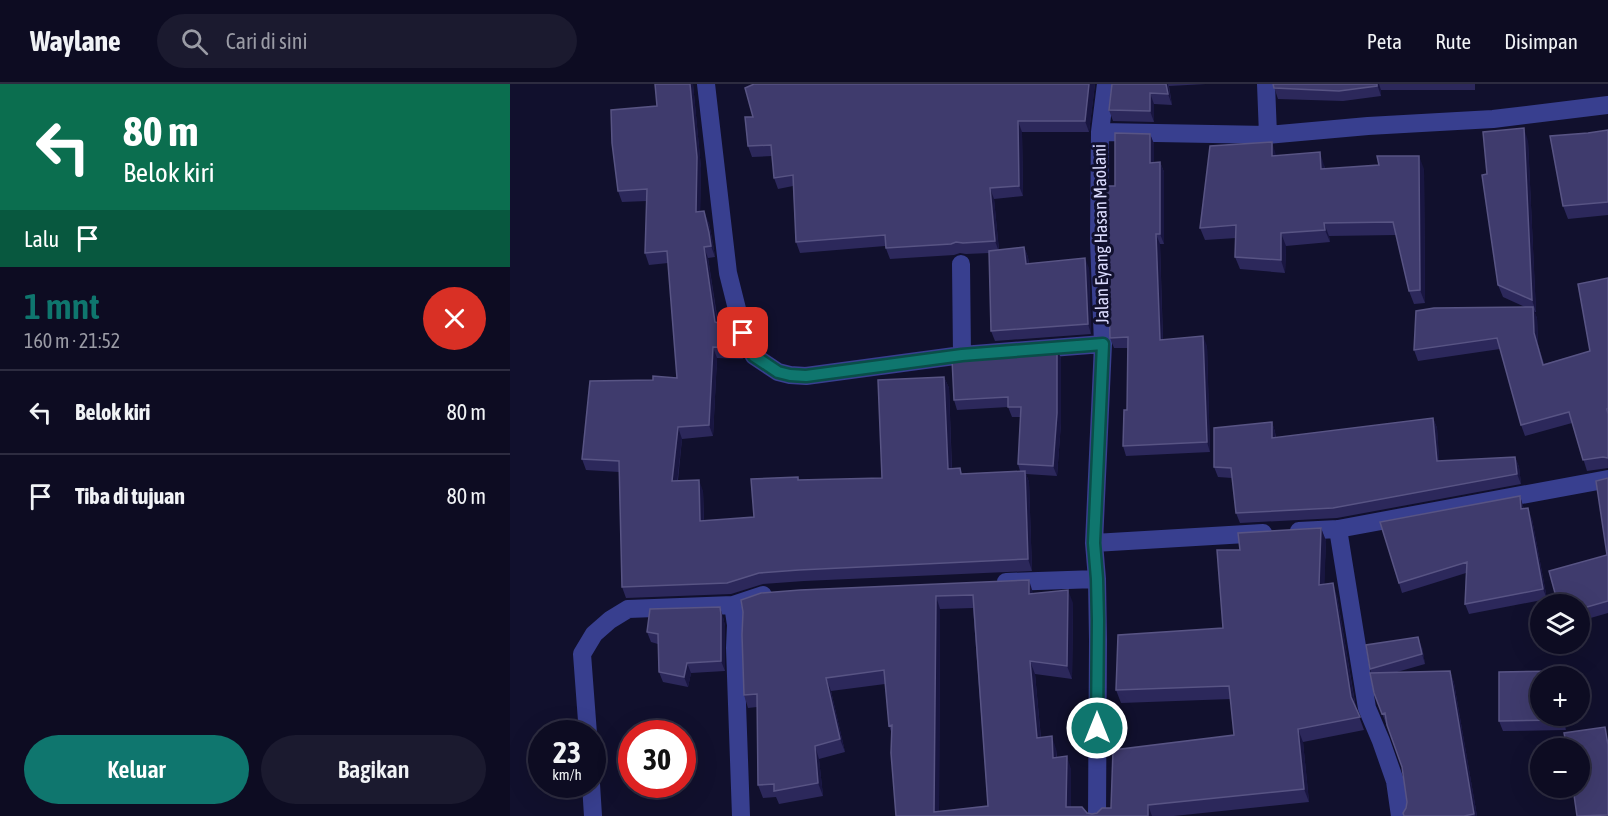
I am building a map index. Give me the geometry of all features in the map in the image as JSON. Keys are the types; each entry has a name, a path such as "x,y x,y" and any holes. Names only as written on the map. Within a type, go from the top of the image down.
{"street":[{"path":"706,84 728,273 743,333 754,356 778,372 806,376 962,355 1103,344"},
{"name":"Jalan Eyang Hasan Maolani","path":"1097,816 1098,640 1094,543 1103,344 1099,240 1100,132 1106,84"},
{"path":"1266,84 1268,135"},
{"path":"1100,132 1268,135 1368,126 1493,119 1608,105"},
{"path":"961,264 962,355"},
{"path":"1094,543 1338,529 1608,479"},
{"path":"1338,529 1367,708 1395,781 1400,816"},
{"path":"991,583 1097,579"},
{"path":"587,720 582,654 594,634 610,620 628,609 733,605 764,595 784,593"},
{"path":"733,605 736,625 741,816"},
{"path":"592,798 593,816"}],"building":[{"path":"655,84 690,84 697,157 696,212 704,211 709,233 711,246 704,247 715,322 728,326 739,348 713,347 709,425 678,427 672,481 699,480 700,521 754,517 751,479 882,478 878,380 944,377 948,469 960,468 961,474 1025,471 1028,559 799,570 759,573 727,583 622,587 619,461 582,459 590,381 653,380 653,376 677,378 667,251 645,253 647,189 618,191 612,143 611,110 657,106"},
{"path":"754,84 1089,84 1085,121 1018,121 1019,186 990,188 995,241 886,248 885,235 796,242 793,175 774,178 771,145 748,146 745,117 753,117 745,88"},
{"path":"1112,84 1166,84 1168,94 1150,93 1150,111 1109,110"},
{"path":"1273,84 1377,84 1377,86 1339,91 1274,88"},
{"path":"1524,128 1532,300 1498,285 1482,175 1487,174 1483,132"},
{"path":"1608,130 1608,202 1563,206 1550,136"},
{"path":"1115,133 1150,134 1150,163 1160,162 1160,234 1156,234 1160,340 1203,336 1207,442 1123,446 1124,410 1127,410 1128,337 1110,338 1107,230 1107,186 1115,186"},
{"path":"1272,142 1272,156 1320,152 1321,169 1379,165 1377,156 1419,156 1420,290 1409,291 1393,222 1324,223 1325,230 1281,233 1281,260 1235,257 1236,225 1200,228 1210,146"},
{"path":"1024,247 1026,264 1085,258 1088,324 991,331 989,251"},
{"path":"1608,278 1608,458 1583,460 1569,412 1521,425 1497,338 1414,350 1416,311 1434,308 1533,307 1534,333 1543,365 1590,351 1578,284"},
{"path":"1057,348 1057,413 1053,466 1018,464 1021,407 1008,407 1008,397 954,400 952,359 992,357 992,354"},
{"path":"1433,418 1437,461 1515,457 1517,474 1333,508 1236,513 1231,468 1214,467 1214,428 1272,422 1272,438"},
{"path":"1608,478 1608,601 1590,606 1590,594 1555,594 1549,571 1607,555 1596,481"},
{"path":"1520,496 1521,509 1528,508 1543,589 1465,604 1467,562 1399,583 1380,522"},
{"path":"1321,528 1319,585 1333,583 1351,697 1360,717 1298,729 1304,789 1148,805 1148,816 896,816 891,753 892,725 889,726 884,670 826,678 840,739 815,746 818,783 774,791 774,784 758,785 757,694 744,695 741,600 761,593 800,590 1029,580 1029,594 1068,590 1067,666 1030,661 1037,738 1052,736 1053,758 1067,756 1066,807 1082,807 1087,813 1092,814 1102,808 1111,808 1113,750 1234,735 1229,686 1116,690 1118,635 1223,628 1217,550 1240,550 1238,533","holes":["973,595 988,806 934,812 936,596"]},
{"path":"720,607 721,661 687,663 684,677 659,672 658,634 647,632 650,609"},
{"path":"1418,637 1422,654 1370,669 1366,645"},
{"path":"1450,671 1474,814 1404,816 1407,802 1402,767 1385,713 1382,714 1374,693 1370,673"},
{"path":"1499,672 1530,672 1530,721 1499,721"},
{"path":"1605,727 1608,745 1608,815 1577,816 1574,798 1590,798 1590,738 1565,738 1564,733"}],"route":[{"path":"743,333 754,356 778,372 806,376 962,355 1103,344 1094,543 1098,620 1097,728"}]}
